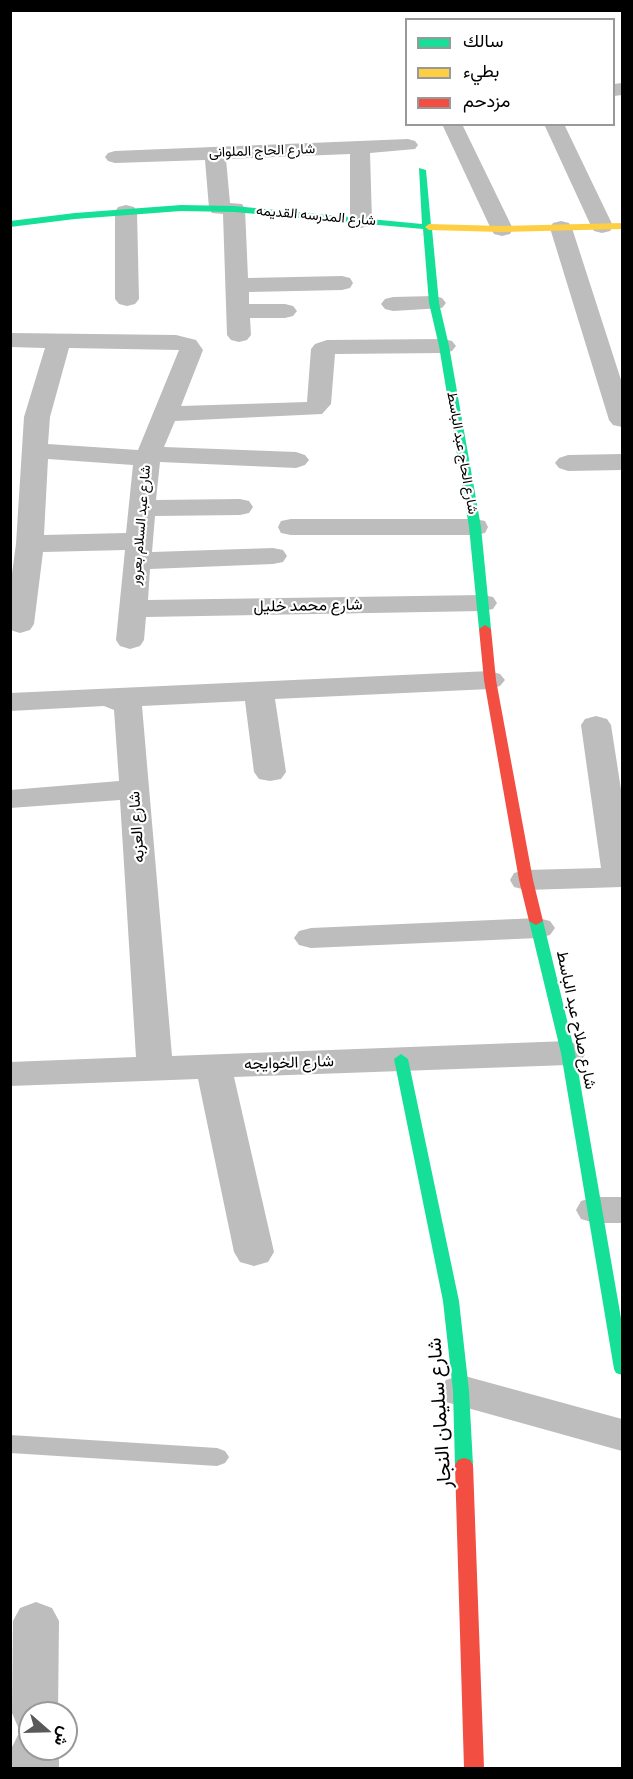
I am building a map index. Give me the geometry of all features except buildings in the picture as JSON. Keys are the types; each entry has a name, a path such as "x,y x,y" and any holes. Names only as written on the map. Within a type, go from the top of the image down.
{"street":[{"path":"453,126 502,229"},
{"path":"555,126 612,226"},
{"name":"شارع الحاج الملوانى","path":"115,157 408,145"},
{"path":"360,147 360,221"},
{"path":"215,153 227,208 237,285 239,335"},
{"name":"شارع الحاج عبد الباسط","path":"422,170 434,303 444,346 475,527 490,680"},
{"name":"شارع المدرسه القديمه","path":"10,224 126,212 227,208 428,227 502,229 612,226"},
{"path":"126,212 127,299"},
{"path":"561,228 622,420"},
{"path":"237,285 342,283"},
{"path":"393,304 434,303"},
{"path":"238,311 285,311"},
{"name":"شارع عبد السلام بعرور","path":"10,340 176,342 188,345 191,350 148,456 141,508 130,640"},
{"path":"20,624 30,544 37,417 59,340"},
{"path":"165,414 308,410 318,407 323,349 333,346 444,346"},
{"path":"35,451 296,460"},
{"path":"568,463 622,462"},
{"path":"141,508 240,507"},
{"path":"291,527 475,527"},
{"path":"30,544 273,556"},
{"name":"شارع محمد خليل","path":"133,609 483,603"},
{"path":"10,702 490,680"},
{"name":"شارع صلاح عبد الباسط","path":"490,680 526,880 609,1210 622,1370"},
{"path":"259,691 270,772"},
{"name":"شارع العزبه","path":"116,698 126,703 129,710 154,1068"},
{"path":"526,880 621,877 596,725"},
{"path":"10,799 134,789"},
{"path":"311,938 538,928"},
{"name":"شارع الخوايجه","path":"10,1074 568,1053"},
{"name":"شارع سليمان النجار","path":"401,1059 451,1300 461,1391 474,1768"},
{"path":"213,1065 254,1252"},
{"path":"461,1391 622,1436"},
{"path":"35,1701 36,1621"}],"lane":[{"path":"10,1444 217,1457"}],"traffic: fast":[{"path":"422,170 434,303 444,346 475,527 485,629"},
{"path":"10,224 75,216 181,208 234,209 429,227"},
{"path":"536,921 568,1053 622,1369"},
{"path":"401,1059 451,1301 461,1391 464,1465"}],"traffic: slow":[{"path":"429,227 502,229 622,226"}],"traffic: jam":[{"path":"485,629 490,680 526,880 536,921"},
{"path":"464,1465 474,1768"}]}
